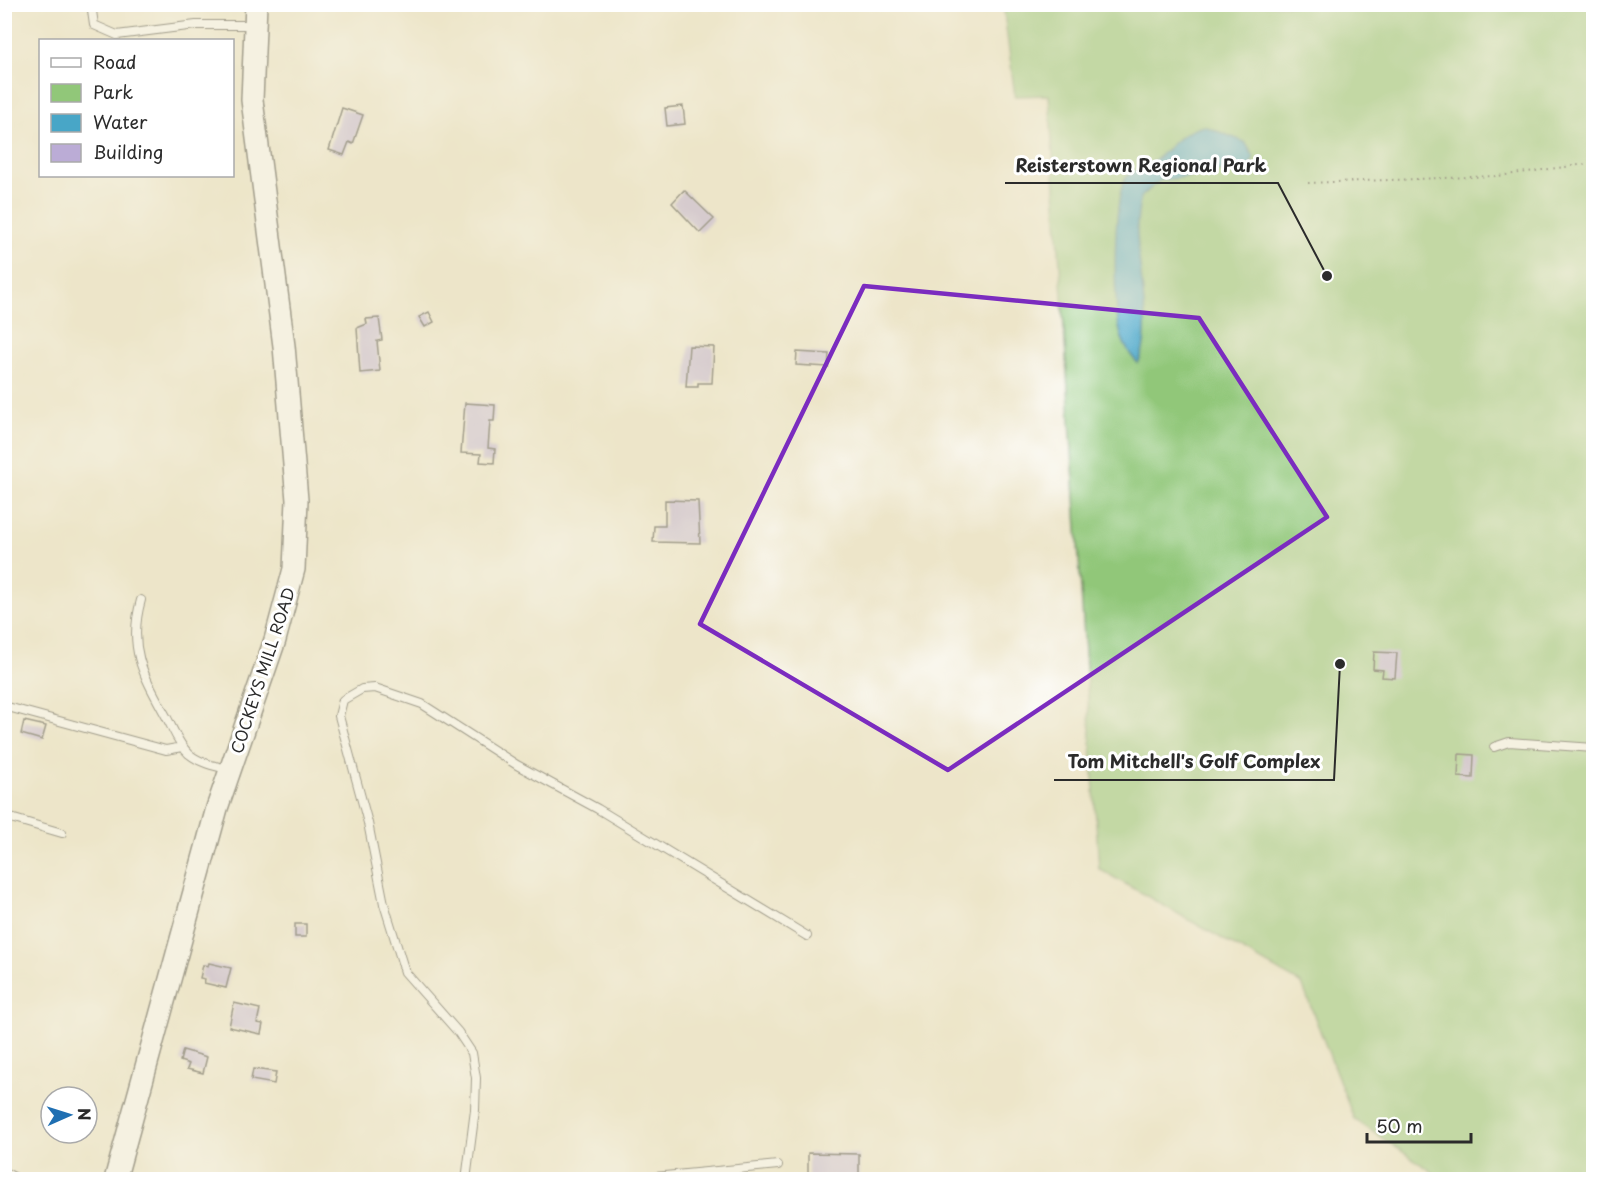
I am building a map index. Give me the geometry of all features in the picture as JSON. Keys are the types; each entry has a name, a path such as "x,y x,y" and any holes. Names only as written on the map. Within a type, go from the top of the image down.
{"street":[{"name":"COCKEYS MILL ROAD","path":"115,1179 229,769 288,599 297,534 284,346 253,113 251,82 255,15"}],"lane":[{"path":"91,4 94,25 117,35 255,15"},
{"path":"141,600 134,630 140,665 183,747 204,762 229,769"},
{"path":"466,1179 475,1110 476,1078 472,1053 458,1032 405,972 384,904 368,823 339,716 343,700 350,694 375,688 422,704 517,765 598,809 807,936"},
{"path":"4,706 172,751 183,747"},
{"path":"1494,747 1509,742 1593,748"},
{"path":"4,816 62,833"},
{"path":"623,1179 778,1165"},
{"path":"4,1172 20,1179"}],"path":[{"path":"1308,183 1498,176 1593,163"}],"highlighted area":[{"path":"864,286 1199,318 1327,517 948,770 700,624"}],"green space":[{"path":"1003,5 1593,5 1593,1179 1443,1179 1354,1119 1302,984 1099,869 1049,95 1015,96"}],"water":[{"path":"1204,126 1245,142 1254,157 1249,167 1159,181 1140,198 1137,241 1144,297 1145,335 1143,351 1138,363 1124,344 1116,300 1116,230 1121,191 1125,179 1130,174 1159,157 1187,133"}],"building":[{"path":"683,106 685,124 667,126 665,108"},
{"path":"342,108 363,115 353,144 349,142 344,155 329,150"},
{"path":"684,190 714,219 700,233 672,203"},
{"path":"429,312 434,322 425,327 419,317"},
{"path":"379,318 382,340 377,341 380,371 360,373 357,328 367,324 366,319"},
{"path":"689,346 714,347 712,383 698,383 698,387 686,387"},
{"path":"797,352 829,354 828,367 796,365"},
{"path":"465,403 495,405 494,421 490,421 488,448 495,449 494,463 480,462 481,454 461,453"},
{"path":"665,500 698,501 700,543 653,542 654,526 665,526"},
{"path":"1374,652 1397,653 1395,678 1382,677 1383,670 1373,669"},
{"path":"24,721 46,726 42,740 21,734"},
{"path":"1459,754 1474,755 1473,778 1458,777"},
{"path":"295,924 306,924 306,937 295,937"},
{"path":"209,963 231,968 226,988 204,983 205,979 200,978 203,965 208,966"},
{"path":"234,1003 260,1009 257,1023 263,1024 261,1034 229,1027"},
{"path":"183,1050 207,1057 203,1073 187,1069 189,1064 180,1061"},
{"path":"253,1069 276,1072 274,1084 251,1080"},
{"path":"808,1153 859,1154 859,1179 808,1179"}],"place":[{"name":"Reisterstown Regional Park","path":"1327,276"},
{"name":"Tom Mitchell's Golf Complex","path":"1340,664"}]}
